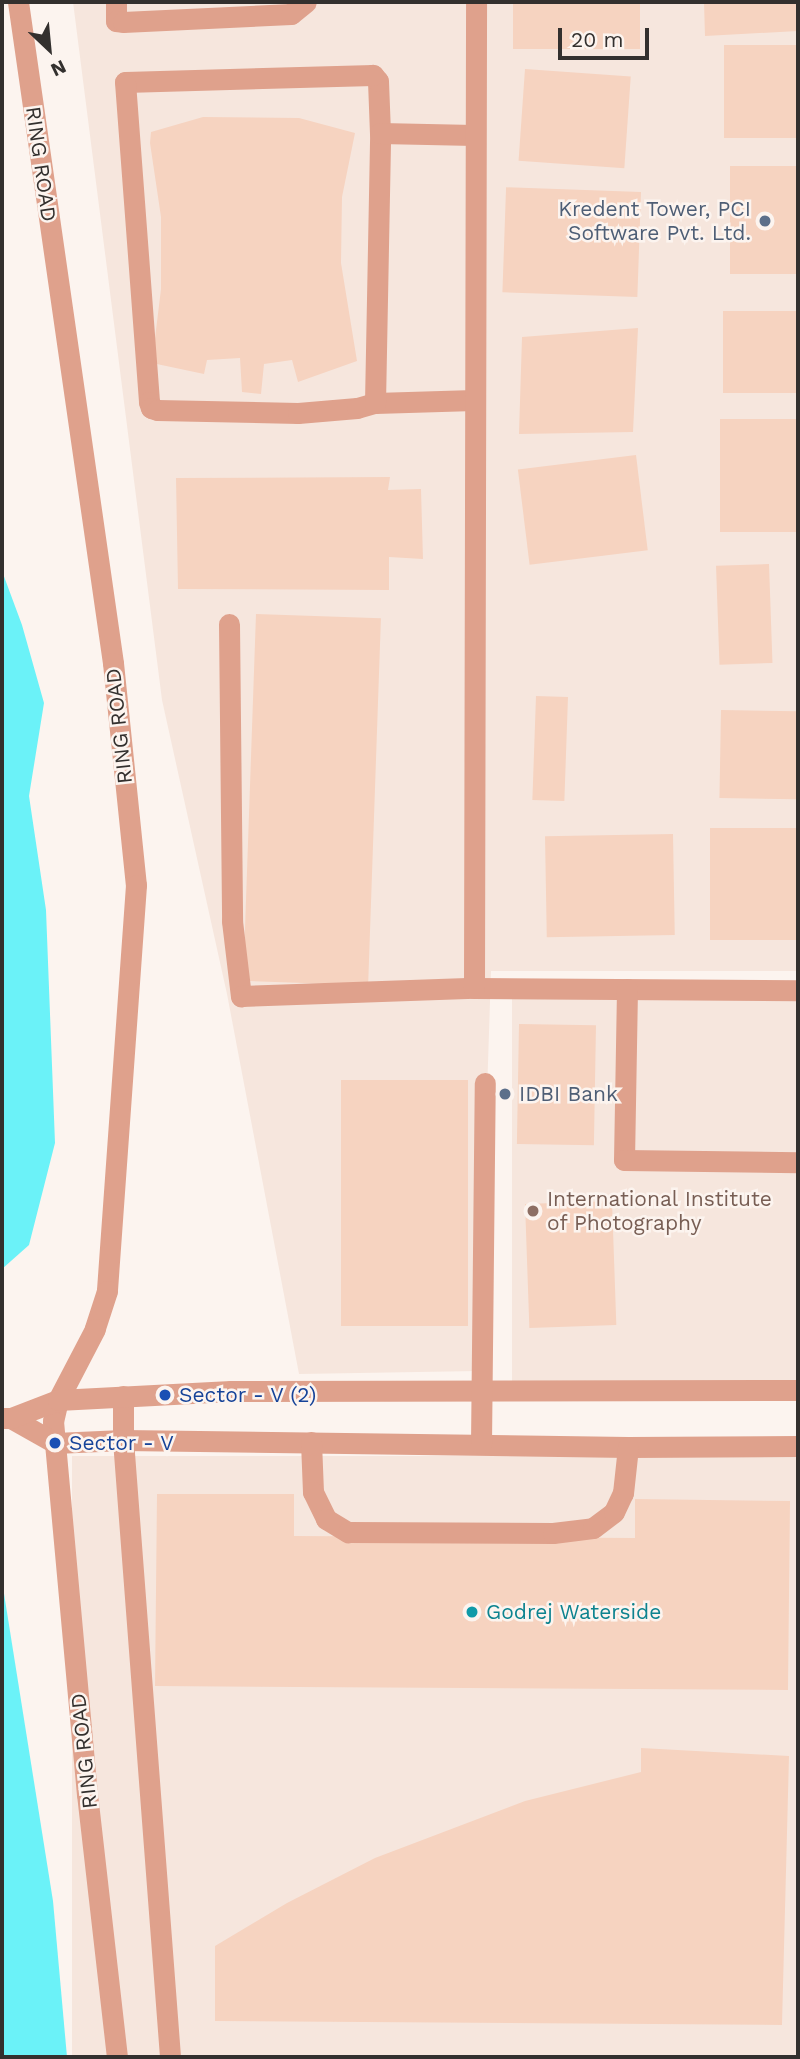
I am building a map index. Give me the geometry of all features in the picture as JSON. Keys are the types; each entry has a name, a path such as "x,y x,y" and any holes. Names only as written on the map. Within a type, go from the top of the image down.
{"street":[{"name":"RING ROAD","path":"18,2 113,663 136,885 107,1291 95,1329 58,1400 53,1421 87,1794 117,2057"},
{"path":"116,2 116,21 123,22 291,14 306,2"},
{"path":"474,988 476,2"},
{"path":"376,403 380,133 377,81 373,75 125,82 151,408 298,413 357,408 376,403 474,400"},
{"path":"380,133 474,135"},
{"path":"229,624 232,921 241,996 474,988 798,990"},
{"path":"627,989 624,1160 798,1161"},
{"path":"481,1444 485,1083"},
{"path":"6,1418 58,1400 231,1391 798,1390"},
{"path":"123,1396 123,1440 170,2057"},
{"path":"6,1418 55,1443 123,1440 628,1447 798,1446"},
{"path":"311,1442 313,1492 326,1519 348,1532 553,1534 593,1528 614,1512 623,1493 628,1447"}],"shaded area":[{"path":"73,2 798,2 798,971 491,971 478,1371 299,1374 227,994 162,700"},
{"path":"512,997 798,997 798,1386 512,1386"},
{"path":"72,1456 798,1456 798,2057 72,2057"}],"water":[{"path":"2,571 22,625 44,703 29,796 46,910 55,1143 29,1245 2,1269"},
{"path":"2,1581 53,1901 67,2057 2,2057"}],"building":[{"path":"513,2 640,2 640,49 513,49"},
{"path":"704,2 798,2 798,31 705,36"},
{"path":"724,45 798,45 798,138 724,138"},
{"path":"525,69 631,76 624,168 519,161"},
{"path":"203,117 299,118 355,133 342,197 341,263 357,361 298,382 292,360 264,364 261,394 242,392 240,358 207,360 204,374 152,363 161,289 161,217 150,143 151,132"},
{"name":"Kredent Tower, PCI Software Pvt. Ltd.","path":"730,166 798,166 798,274 730,274"},
{"path":"506,187 641,192 637,297 502,292"},
{"path":"723,311 798,311 798,393 723,393"},
{"path":"638,328 633,432 519,434 522,337"},
{"path":"720,419 798,419 798,532 720,532"},
{"path":"636,455 648,550 530,565 518,470"},
{"path":"390,477 388,490 421,489 423,559 389,557 389,590 178,589 176,478"},
{"path":"769,564 772,663 719,665 716,566"},
{"path":"256,614 381,618 368,985 243,981"},
{"path":"536,696 568,697 564,801 532,800"},
{"path":"721,710 798,711 796,799 719,798"},
{"path":"710,828 798,828 798,940 710,940"},
{"path":"673,834 675,935 547,937 545,836"},
{"path":"519,1024 596,1025 594,1145 517,1144"},
{"path":"341,1080 468,1080 468,1326 341,1326"},
{"path":"612,1201 616,1325 529,1328 525,1204"},
{"name":"Godrej Waterside","path":"157,1494 294,1494 294,1536 635,1538 635,1499 790,1501 788,1690 155,1686"},
{"path":"641,1748 789,1756 782,2025 215,2021 215,1946 287,1903 375,1858 525,1801 641,1772"}],"place":[{"name":"Kredent Tower, PCI Software Pvt. Ltd.","path":"765,221"},
{"name":"IDBI Bank","path":"505,1094"},
{"name":"International Institute of Photography","path":"533,1211"},
{"name":"Sector - V (2)","path":"165,1395"},
{"name":"Sector - V","path":"55,1443"},
{"name":"Godrej Waterside","path":"472,1612"}]}
